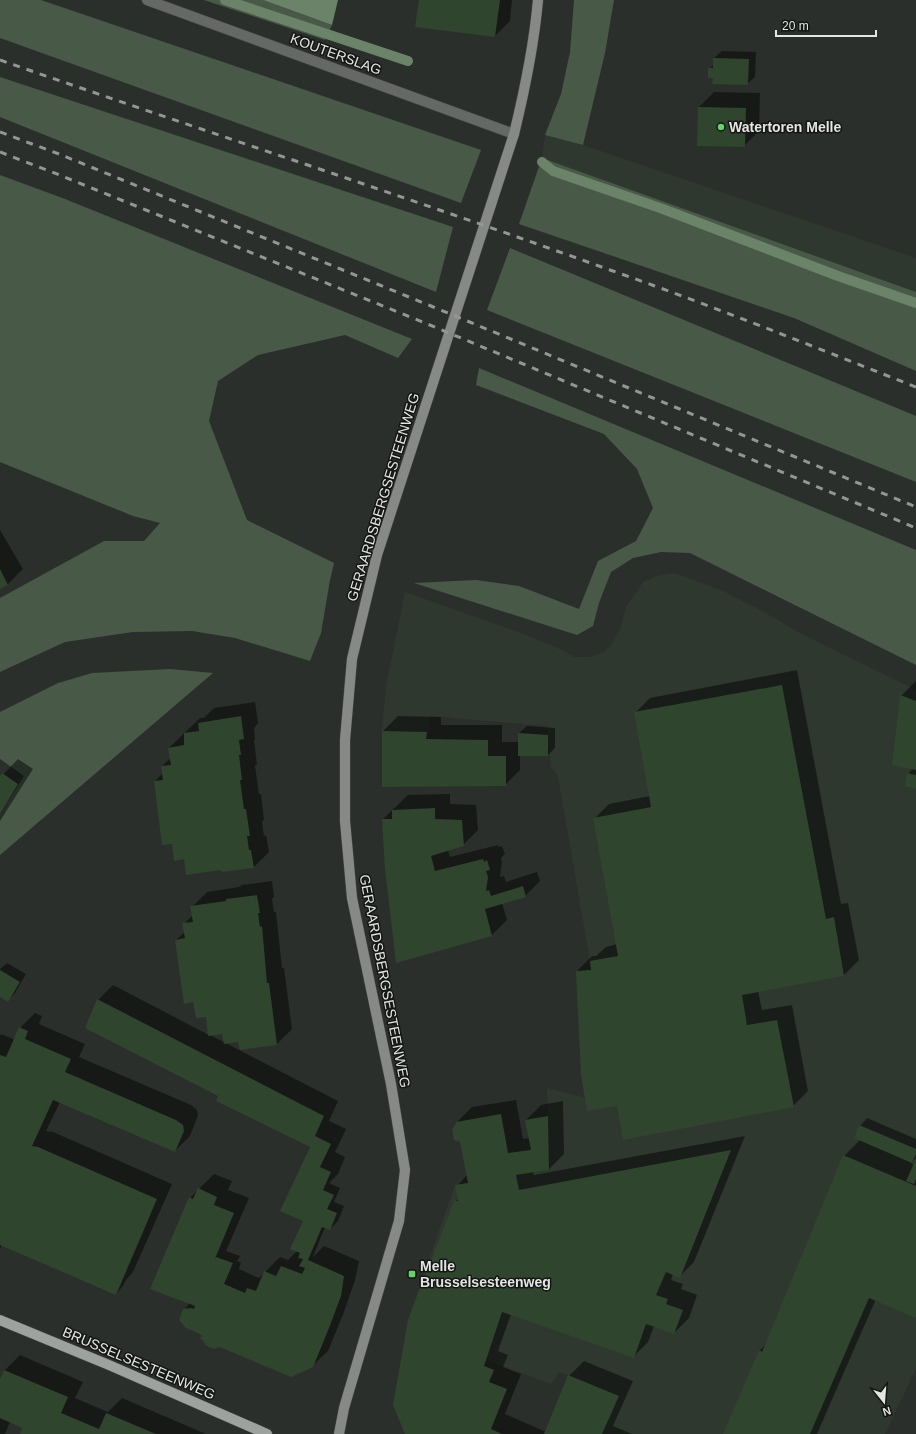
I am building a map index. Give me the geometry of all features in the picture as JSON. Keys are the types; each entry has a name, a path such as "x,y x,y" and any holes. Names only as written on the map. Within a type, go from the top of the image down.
{"main road":[{"name":"GERAARDSBERGSESTEENWEG","path":"339,1434 344,1408 399,1221 405,1170 391,1084 352,898 345,821 345,747 352,659 377,555 514,134 528,72 536,26 538,0"},
{"name":"BRUSSELSESTEENWEG","path":"0,1320 116,1368 267,1434"}],"street":[{"name":"KOUTERSLAG","path":"147,0 514,134"}],"shaded area":[{"path":"0,0 41,0 481,150 461,203 0,38"},
{"path":"204,0 263,0 332,25 325,40"},
{"path":"263,0 338,0 332,25"},
{"path":"574,0 614,0 605,53 583,145 545,135 561,94 570,52"},
{"path":"0,77 453,227 436,292 0,117"},
{"path":"545,135 583,145 916,258 916,292 542,158"},
{"path":"542,158 916,292 916,371 794,318 519,224"},
{"path":"0,175 65,199 412,339 398,358 345,335 258,355 218,381 209,421 247,520 334,563 321,633 310,661 235,638 192,631 133,632 65,642 0,672 0,598 104,541 144,541 160,523 133,516 0,462"},
{"path":"510,248 916,416 916,482 487,310"},
{"path":"479,368 916,550 916,665 690,553 661,552 633,558 611,572 599,603 593,626 577,635 414,583 476,580 519,586 579,609 598,561 636,541 653,508 637,469 604,434 476,385"},
{"path":"675,573 725,592 800,633 916,690 916,1368 885,1434 544,1434 568,1375 559,1372 551,1384 461,1351 408,1320 455,1185 550,1170 547,1088 617,1106 558,776 551,767 547,726 430,716 428,732 382,731 386,686 405,592 526,635 562,650 574,657 590,657 604,652 612,644 621,627 626,607 643,582 656,576"},
{"path":"170,669 213,673 0,855 0,814 24,776 0,759 0,712 58,683 92,673"}],"building":[{"path":"419,0 500,0 495,37 415,27"},
{"path":"713,58 749,59 748,85 712,84 713,78 708,78 708,68 713,68"},
{"name":"Watertoren Melle","path":"698,107 746,108 745,147 697,146"},
{"path":"0,569 8,585 0,589"},
{"path":"782,685 826,919 834,917 844,976 742,995 747,1025 777,1020 794,1107 623,1140 617,1106 587,1111 581,1075 576,971 591,970 590,961 618,956 593,818 651,807 634,712"},
{"path":"900,695 916,701 916,770 892,765"},
{"path":"241,716 244,739 239,740 242,780 240,780 250,836 247,836 249,850 251,850 254,868 222,872 221,870 186,875 184,859 174,861 172,844 162,845 154,781 163,780 161,766 171,765 168,748 184,745 184,733 199,731 198,723"},
{"path":"382,731 427,732 426,739 488,740 488,756 506,756 506,786 382,787"},
{"path":"518,733 548,735 548,756 518,756"},
{"path":"2,773 18,784 0,814 0,776"},
{"path":"907,773 916,775 916,789 905,786"},
{"path":"435,808 435,819 462,820 464,846 431,856 435,871 483,859 484,862 487,860 490,870 486,871 488,877 486,891 489,890 491,896 523,886 526,897 485,909 492,936 396,963 385,869 382,819 392,819 392,810"},
{"path":"257,895 260,913 258,913 260,927 262,926 267,983 269,983 277,1045 240,1050 238,1042 224,1044 222,1034 208,1036 206,1017 196,1018 193,1002 184,1004 175,940 185,938 182,923 193,922 190,906"},
{"path":"0,970 20,982 8,1002 0,997"},
{"path":"97,999 324,1116 315,1136 331,1144 320,1167 331,1172 323,1190 334,1195 327,1209 337,1213 330,1230 322,1227 308,1260 344,1276 341,1296 313,1367 291,1377 222,1348 219,1347 214,1349 205,1345 203,1340 200,1339 202,1335 186,1328 179,1320 183,1309 194,1309 195,1306 150,1289 189,1197 193,1199 198,1188 217,1197 214,1205 234,1213 214,1261 216,1257 233,1263 224,1284 245,1293 247,1288 256,1291 264,1271 276,1276 281,1266 302,1274 305,1268 299,1266 303,1259 298,1258 300,1253 290,1249 303,1221 280,1211 310,1147 216,1101 218,1096 85,1028"},
{"path":"19,1027 28,1031 25,1039 71,1059 65,1072 176,1120 183,1125 184,1131 175,1152 53,1100 32,1146 38,1147 157,1199 116,1295 0,1245 0,1055 6,1057"},
{"path":"501,1114 508,1153 531,1150 525,1120 548,1116 549,1170 516,1175 519,1190 731,1150 680,1278 666,1272 656,1295 668,1299 666,1304 683,1310 674,1334 646,1324 634,1358 502,1312 484,1366 494,1370 489,1382 507,1389 491,1429 502,1434 405,1434 393,1405 408,1320 454,1201 458,1201 455,1185 468,1183 460,1142 454,1140 452,1129 456,1122"},
{"path":"859,1125 916,1149 916,1154 912,1163 854,1138"},
{"path":"843,1155 916,1186 916,1318 869,1298 810,1434 723,1434 759,1350 762,1352"},
{"path":"916,1159 916,1179 914,1184 906,1181"},
{"path":"4,1370 68,1397 61,1413 99,1429 106,1413 156,1434 20,1434 22,1428 0,1418 0,1379"},
{"path":"568,1375 619,1396 602,1434 544,1434"}],"waterway":[{"path":"225,0 408,61"},
{"path":"542,162 553,171 663,209 838,276 916,303"}],"railway":[{"path":"0,60 458,216 649,284 916,387"},
{"path":"0,132 59,154 431,306 916,507"},
{"path":"0,152 425,323 916,528"}],"place":[{"name":"Watertoren Melle","path":"721,127"},
{"name":"Melle Brusselsesteenweg","path":"412,1274"}]}
